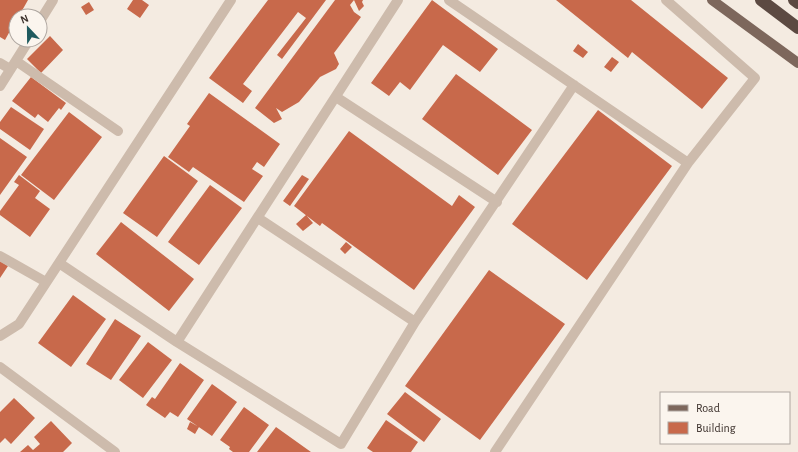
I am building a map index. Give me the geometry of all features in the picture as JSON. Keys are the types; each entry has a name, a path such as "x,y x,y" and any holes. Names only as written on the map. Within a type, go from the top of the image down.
{"highway":[{"path":"761,0 798,28"},
{"path":"794,0 798,3"}],"main road":[{"path":"712,0 798,63"}],"street":[{"path":"0,336 19,324 231,0"},
{"path":"177,342 398,0"},
{"path":"449,0 688,163"},
{"path":"494,452 688,163 755,78 666,0"},
{"path":"0,86 23,48"},
{"path":"0,64 13,65 118,131"},
{"path":"59,263 177,342 341,444 415,322 497,202 574,85"},
{"path":"336,97 497,202"},
{"path":"258,218 415,322"},
{"path":"0,256 46,282"},
{"path":"0,366 115,452"}],"building":[{"path":"0,0 28,0 24,8 8,8 8,35 5,40 0,37"},
{"path":"133,0 142,0 149,5 140,18 127,9"},
{"path":"268,0 326,0 282,59 277,55 306,18 298,12 243,84 252,91 243,103 209,78"},
{"path":"335,0 354,0 350,5 354,12 361,17 334,53 339,64 336,69 320,77 299,102 282,112 276,108 282,119 274,123 255,108"},
{"path":"354,0 363,0 362,2 364,6 359,11"},
{"path":"432,0 498,49 480,72 443,45 410,90 400,82 389,96 371,83"},
{"path":"556,0 631,0 728,78 702,109 632,52 628,58"},
{"path":"89,2 94,10 86,15 81,7"},
{"path":"50,36 63,50 41,73 27,59 38,48 48,48 48,38"},
{"path":"578,44 588,52 583,58 573,51"},
{"path":"612,57 619,62 611,72 604,67"},
{"path":"456,74 532,130 498,175 422,119"},
{"path":"31,77 66,103 61,110 59,108 48,122 38,114 35,118 12,101"},
{"path":"209,93 280,144 264,167 257,162 252,169 263,176 244,202 193,167 189,172 168,157 190,126 187,124"},
{"path":"11,107 44,129 30,150 0,129 0,122"},
{"path":"598,110 672,166 587,280 512,224"},
{"path":"69,112 102,137 54,200 21,175"},
{"path":"349,131 452,206 459,195 475,207 414,290 322,223 320,226 294,206"},
{"path":"0,138 27,157 0,195"},
{"path":"164,156 198,181 157,237 123,213"},
{"path":"19,175 40,191 35,198 50,209 30,237 0,215 0,211 19,185 14,182"},
{"path":"302,175 309,179 290,206 283,201"},
{"path":"210,185 242,208 199,265 168,242"},
{"path":"306,215 313,223 303,231 296,224"},
{"path":"121,222 194,279 169,311 96,254"},
{"path":"346,242 352,247 345,254 340,249"},
{"path":"0,261 8,266 0,278"},
{"path":"489,270 565,324 480,440 405,386"},
{"path":"73,295 106,319 71,367 38,343"},
{"path":"115,319 141,336 111,380 86,364"},
{"path":"148,342 172,360 143,398 119,380"},
{"path":"180,363 204,380 178,417 170,412 165,418 146,405 152,397 155,399"},
{"path":"212,384 237,402 212,436 187,419"},
{"path":"405,392 441,419 424,442 387,414"},
{"path":"14,398 35,418 11,444 5,438 0,443 0,412"},
{"path":"244,407 269,425 249,452 233,452 229,449 230,447 220,440"},
{"path":"386,420 418,442 411,452 373,452 367,448"},
{"path":"51,421 72,443 63,452 20,452 28,445 33,450 40,444 34,437"},
{"path":"190,422 199,427 195,434 187,429"},
{"path":"276,427 311,452 257,452"}]}
